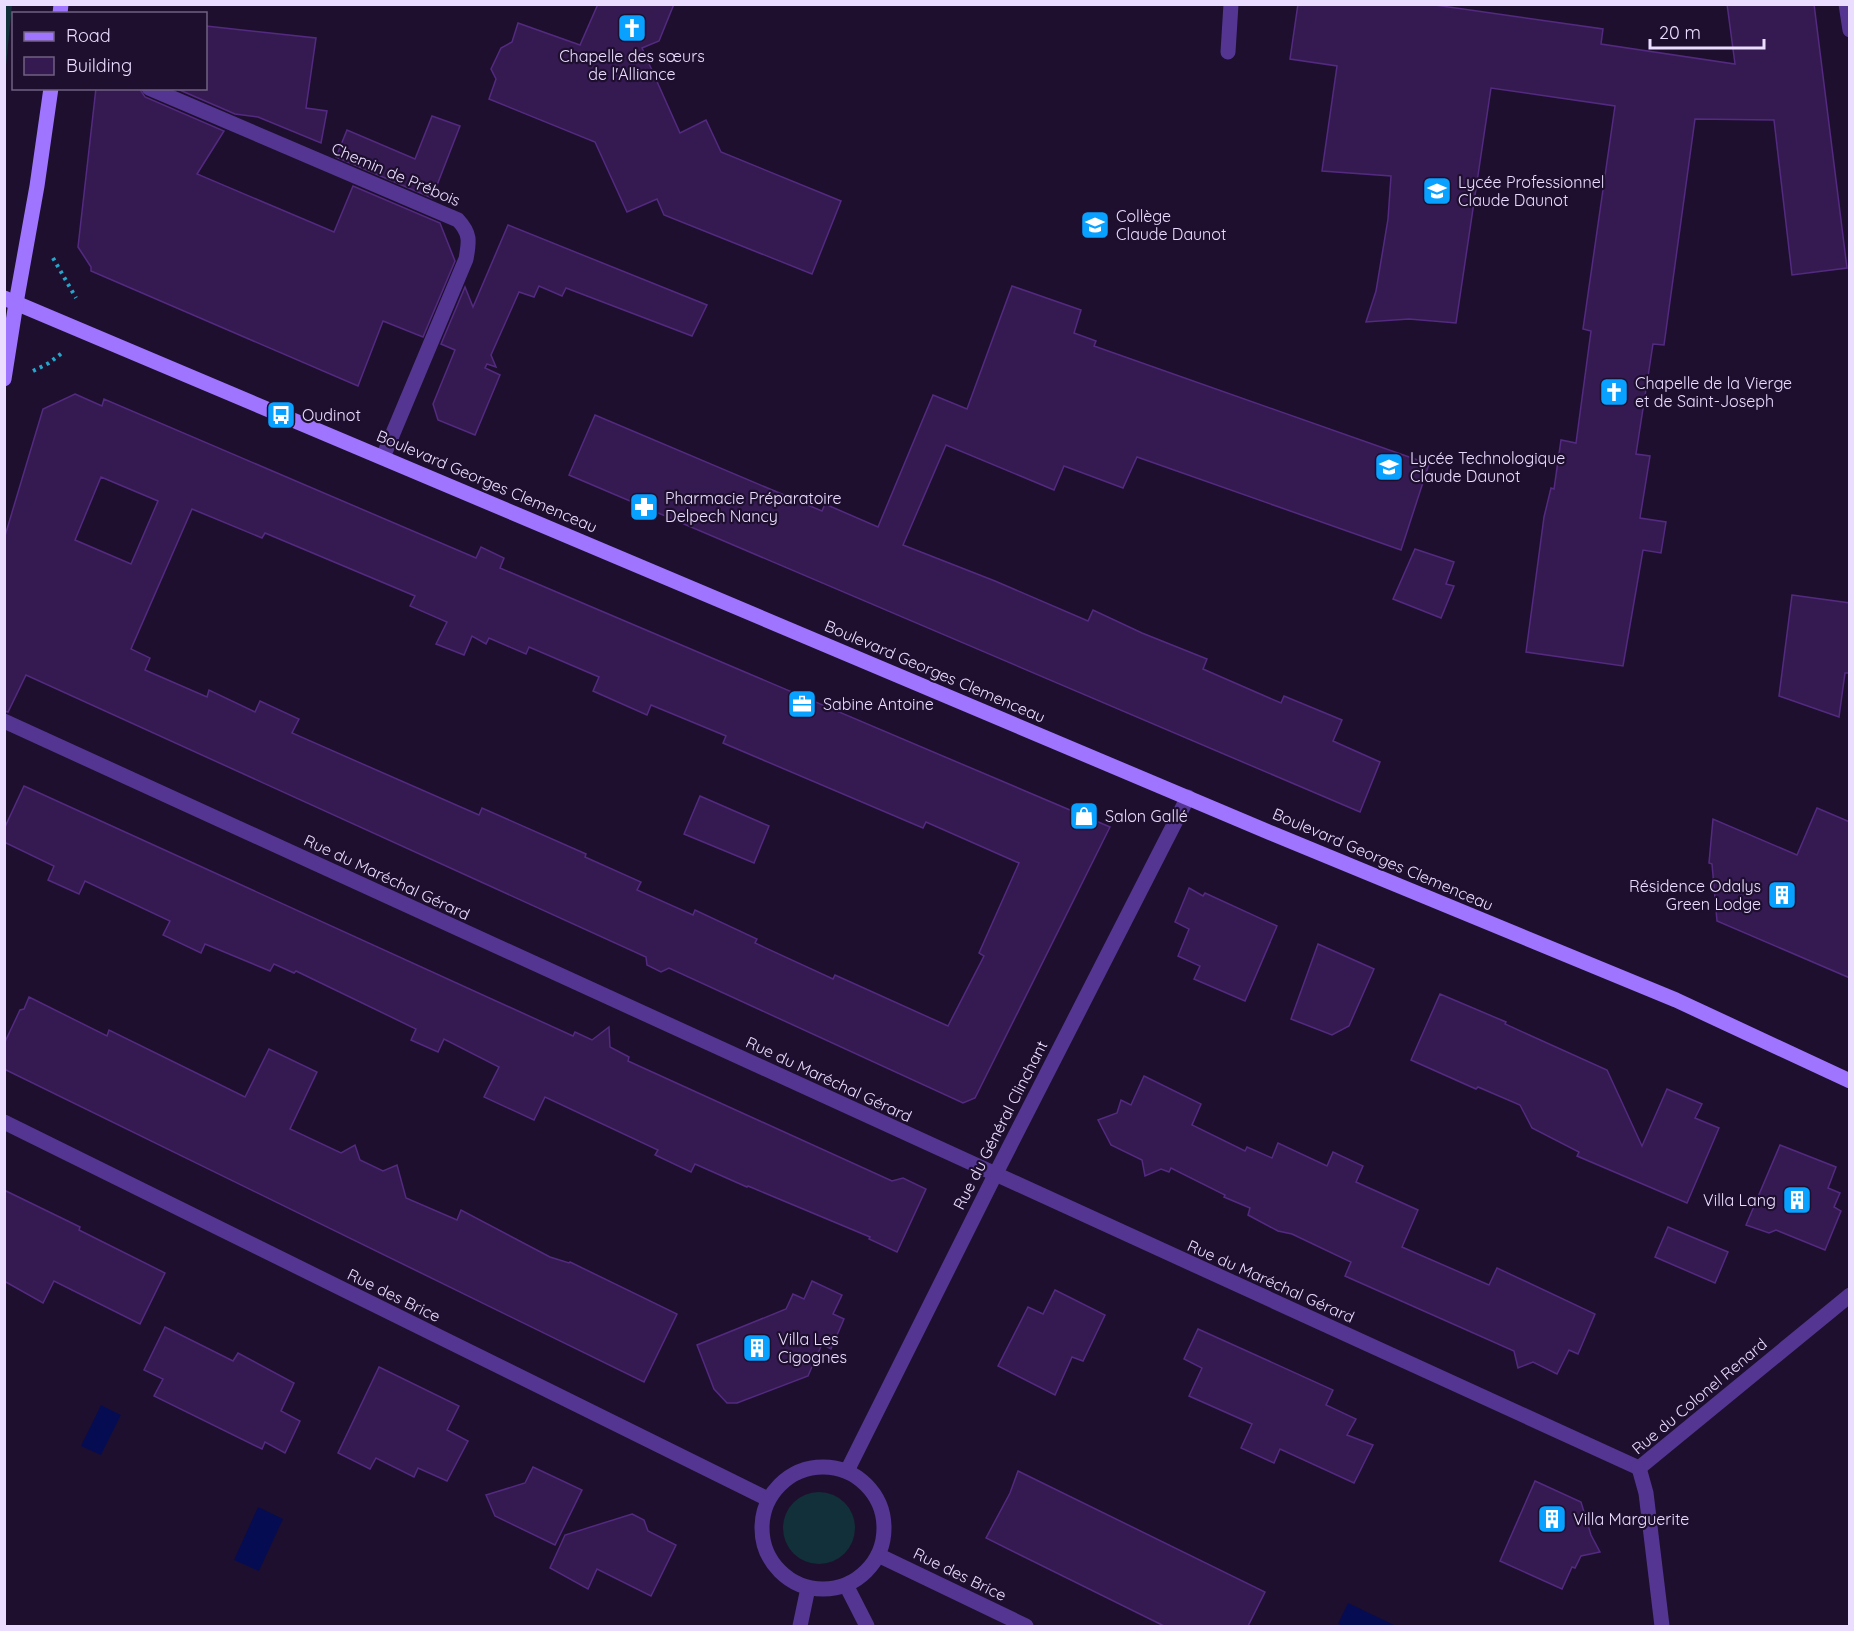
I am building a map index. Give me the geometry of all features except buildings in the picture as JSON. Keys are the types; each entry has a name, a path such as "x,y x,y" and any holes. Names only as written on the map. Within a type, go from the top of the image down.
{"main road":[{"path":"4,379 10,301 30,234 51,90"},
{"name":"Boulevard Georges Clemenceau","path":"10,301 1676,1000 1850,1080"}],"street":[{"path":"1228,52 1231,4"},
{"path":"1846,4 1850,30"},
{"name":"Chemin de Prébois","path":"154,90 458,220 466,228 469,241 466,259 383,457"},
{"name":"Rue du Maréchal Gérard","path":"4,721 1639,1468"},
{"name":"Rue du Général Clinchant","path":"847,1471 1188,797"},
{"name":"Rue des Brice","path":"4,1122 768,1499"},
{"name":"Rue du Colonel Renard","path":"1662,1626 1646,1492 1639,1468 1850,1295"},
{"path":"825,1466 847,1471 872,1491 880,1506 884,1522 883,1539 878,1555 870,1567 846,1585 827,1589 807,1588 794,1583 773,1565 762,1540 761,1526 768,1499 783,1481 802,1470 825,1466"},
{"name":"Rue des Brice","path":"878,1555 1026,1626"},
{"path":"846,1585 867,1626"},
{"path":"800,1626 807,1588"}],"shaded area":[{"path":"4,5 12,5 5,76"},
{"path":"101,1405 121,1415 101,1455 81,1446"},
{"path":"819,1492 833,1495 845,1502 852,1514 855,1528 852,1542 845,1554 833,1561 819,1564 805,1561 793,1554 786,1542 783,1528 786,1514 793,1502 805,1495"},
{"path":"258,1507 283,1519 259,1571 234,1560"},
{"path":"1348,1603 1394,1626 1343,1626 1338,1624"}],"place":[{"name":"Chapelle des sœurs de l'Alliance","path":"632,28"},
{"name":"Lycée Professionnel Claude Daunot","path":"1437,191"},
{"name":"Collège Claude Daunot","path":"1095,225"},
{"name":"Chapelle de la Vierge et de Saint-Joseph","path":"1614,392"},
{"name":"Oudinot","path":"281,415"},
{"name":"Lycée Technologique Claude Daunot","path":"1389,467"},
{"name":"Pharmacie Préparatoire Delpech Nancy","path":"644,507"},
{"name":"Sabine Antoine","path":"802,704"},
{"name":"Salon Gallé","path":"1084,816"},
{"name":"Résidence Odalys Green Lodge","path":"1782,895"},
{"name":"Villa Lang","path":"1797,1200"},
{"name":"Villa Les Cigognes","path":"757,1348"},
{"name":"Villa Marguerite","path":"1552,1519"}]}
